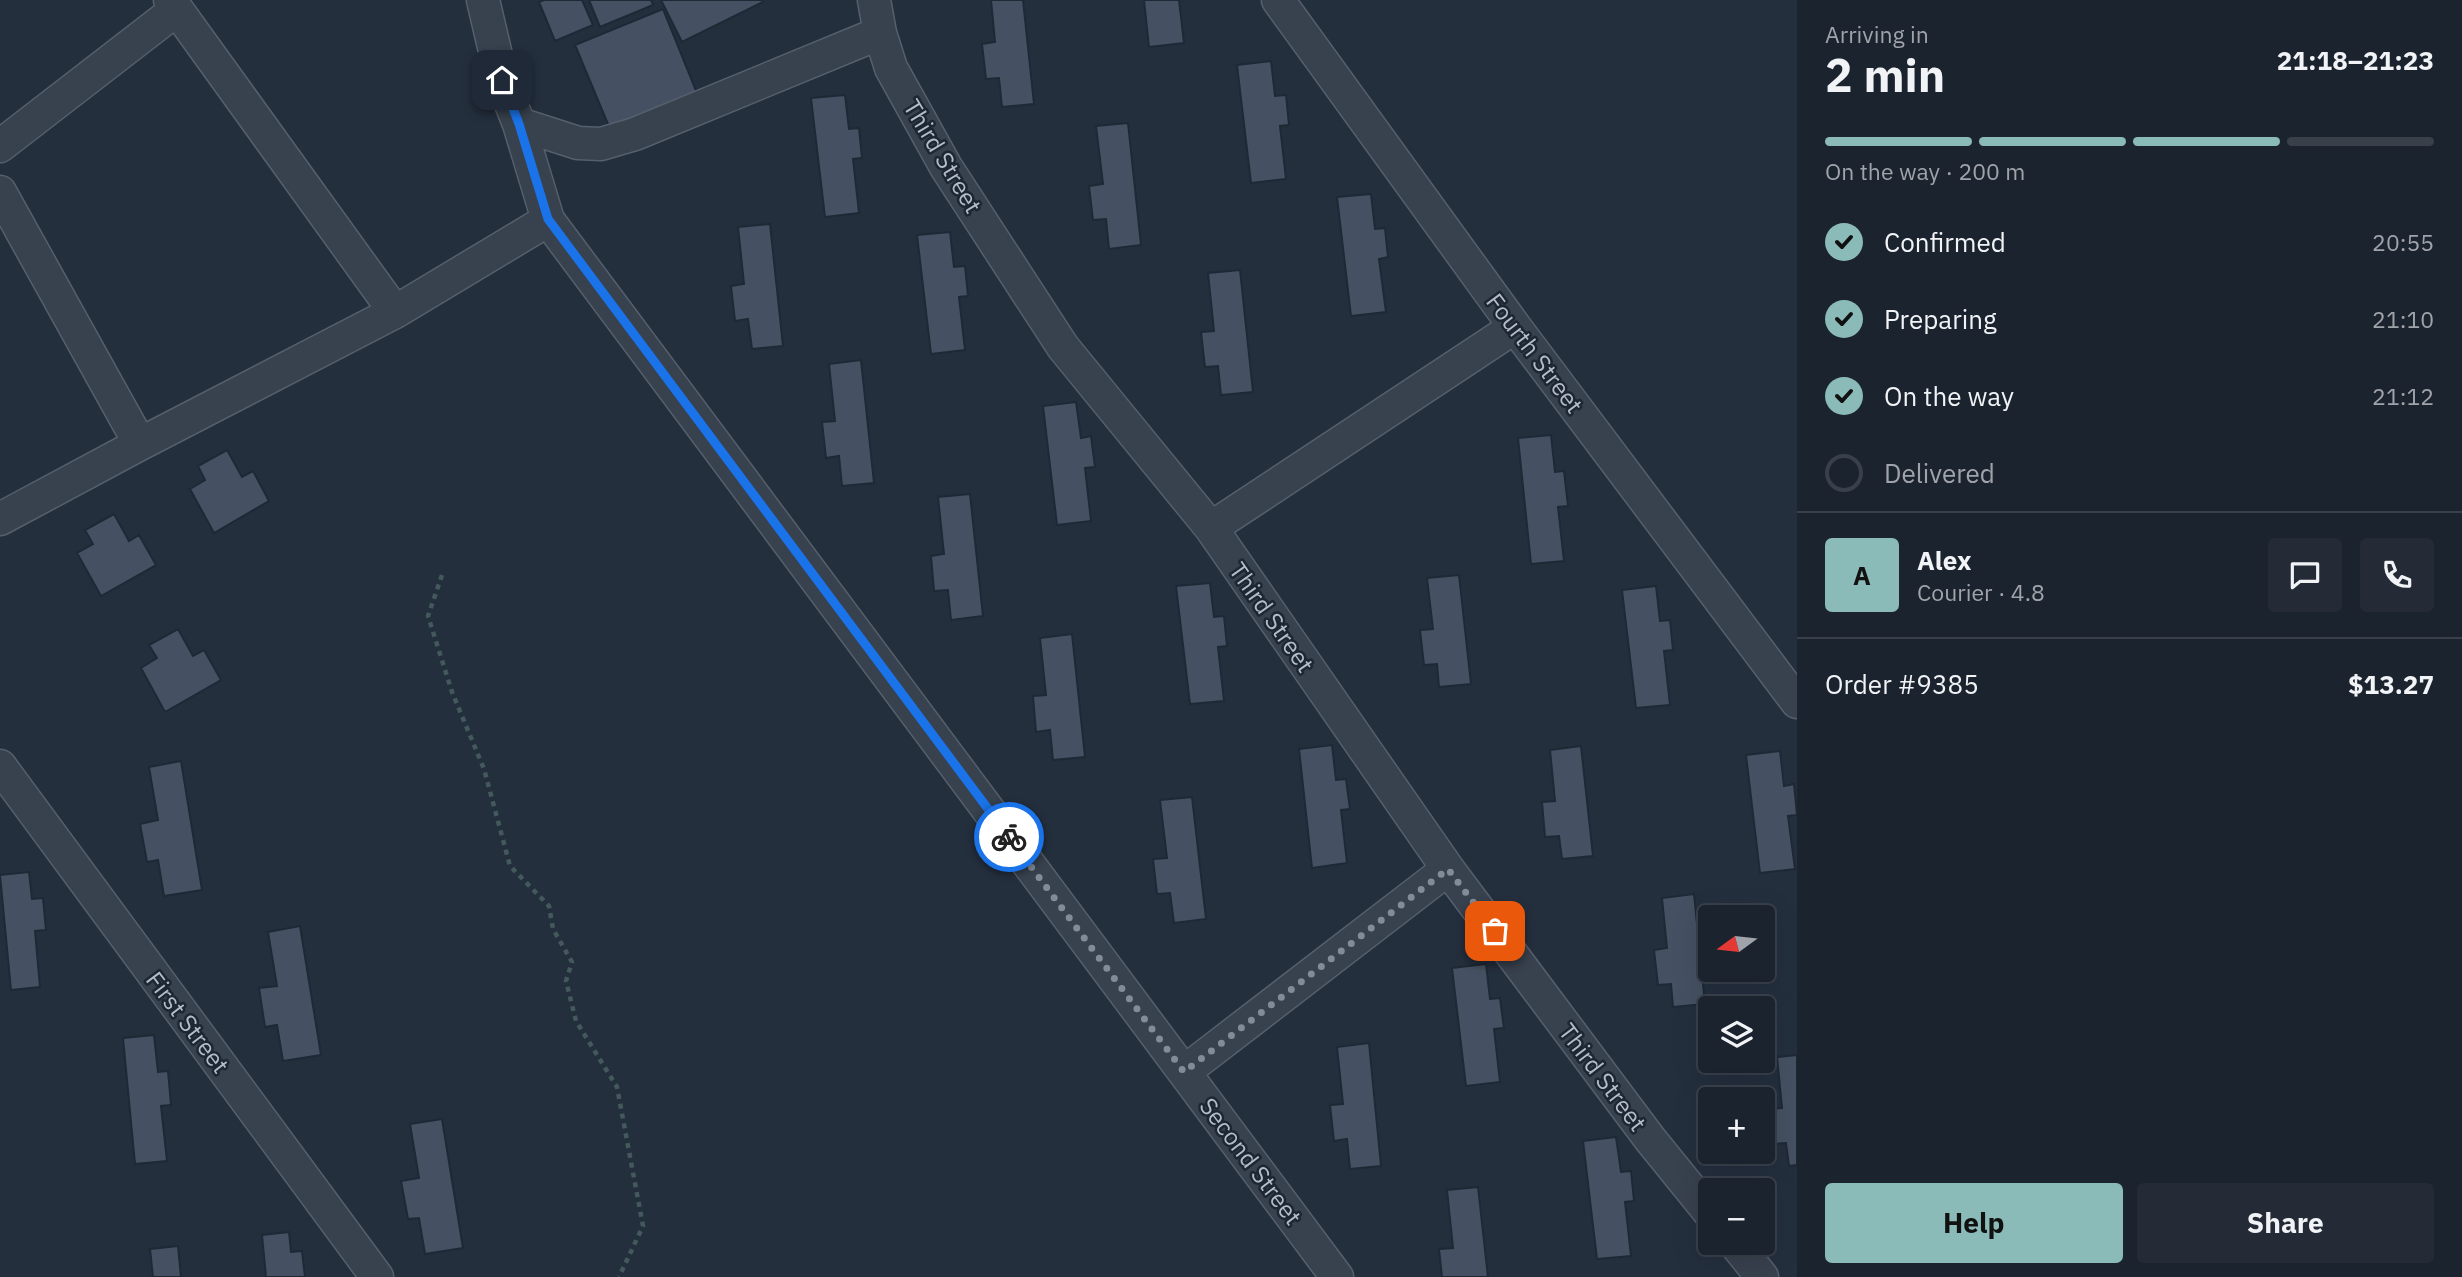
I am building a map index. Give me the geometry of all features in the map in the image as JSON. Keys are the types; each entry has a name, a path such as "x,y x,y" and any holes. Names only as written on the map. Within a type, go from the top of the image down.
{"street":[{"name":"Second Street","path":"483,0 502,80 519,124 548,219 1338,1277"},
{"name":"Third Street","path":"874,0 880,33 891,68 946,167 1063,347 1211,528 1448,869 1650,1139 1698,1198"},
{"name":"Fourth Street","path":"1278,0 1515,327 1797,702"},
{"path":"0,146 173,5 395,312"},
{"path":"519,124 578,143 601,144 635,134 880,33"},
{"path":"0,192 140,443"},
{"path":"0,519 140,443 395,312 548,219"},
{"path":"1211,528 1515,327"},
{"name":"First Street","path":"0,766 377,1277"},
{"path":"1184,1072 1448,869"},
{"path":"1744,1255 1762,1277"}],"path":[{"path":"442,575 428,616 453,692 484,769 510,866 549,906 553,929 572,962 566,981 576,1021 617,1087 643,1226 619,1277"}],"building":[{"path":"582,0 593,25 555,41 539,2"},
{"path":"589,0 651,0 653,5 600,27"},
{"path":"661,0 762,0 763,2 682,42"},
{"path":"991,0 1023,0 1034,104 1002,107 999,78 986,79 982,44 995,42"},
{"path":"1144,0 1179,0 1184,43 1149,47"},
{"path":"663,9 697,93 610,129 575,45"},
{"path":"1271,61 1275,96 1286,95 1289,125 1280,126 1286,179 1251,183 1237,65"},
{"path":"845,95 849,129 859,128 862,158 853,159 859,213 825,217 811,98"},
{"path":"1128,123 1141,245 1109,249 1106,219 1093,220 1089,186 1103,184 1096,126"},
{"path":"1371,194 1375,229 1385,228 1388,257 1379,259 1386,312 1351,316 1337,197"},
{"path":"770,224 783,346 752,349 748,319 735,321 731,286 744,284 738,227"},
{"path":"950,232 954,267 965,266 968,296 959,297 965,350 931,354 917,235"},
{"path":"1240,270 1253,392 1221,395 1218,366 1205,367 1201,332 1214,331 1208,273"},
{"path":"861,360 874,483 842,486 839,456 826,458 822,422 835,421 829,364"},
{"path":"1076,402 1081,438 1091,436 1095,467 1085,468 1091,521 1057,525 1043,406"},
{"path":"1551,435 1555,472 1564,471 1568,506 1558,507 1564,561 1531,564 1518,438"},
{"path":"227,450 242,477 253,471 269,501 214,533 190,489 205,480 198,466"},
{"path":"970,494 983,616 951,620 948,590 934,591 931,556 944,554 938,497"},
{"path":"114,514 129,541 139,535 156,565 101,596 77,553 93,544 85,530"},
{"path":"1459,575 1471,684 1439,687 1437,664 1424,665 1420,630 1433,629 1427,578"},
{"path":"1210,583 1214,617 1224,616 1227,646 1218,647 1224,701 1190,704 1176,586"},
{"path":"1656,586 1660,621 1670,620 1673,650 1664,651 1670,705 1636,708 1622,590"},
{"path":"178,629 193,656 204,650 221,680 165,712 141,668 157,658 149,645"},
{"path":"1072,634 1085,757 1053,760 1050,730 1036,732 1033,696 1046,695 1040,638"},
{"path":"1332,745 1336,780 1346,779 1350,809 1341,810 1347,863 1312,868 1299,749"},
{"path":"1581,746 1593,856 1562,859 1559,836 1545,837 1542,802 1555,801 1550,750"},
{"path":"1780,751 1784,786 1794,784 1797,815 1788,816 1795,869 1760,873 1746,755"},
{"path":"181,761 202,890 164,896 158,860 147,862 140,824 158,820 149,767"},
{"path":"1192,797 1206,919 1174,923 1170,893 1157,894 1153,859 1167,858 1160,800"},
{"path":"29,872 32,899 43,898 46,930 35,931 40,987 11,990 0,875"},
{"path":"1694,894 1698,934 1698,982 1703,982 1704,996 1698,996 1698,1005 1673,1007 1671,984 1658,985 1654,950 1667,948 1662,898"},
{"path":"300,926 321,1055 283,1061 277,1025 265,1027 259,988 277,986 268,932"},
{"path":"1486,964 1490,999 1500,998 1504,1028 1494,1029 1500,1082 1466,1086 1452,968"},
{"path":"154,1035 158,1072 168,1071 171,1105 161,1106 167,1161 135,1164 123,1038"},
{"path":"1369,1043 1381,1166 1350,1169 1347,1139 1334,1141 1330,1105 1343,1104 1337,1047"},
{"path":"1797,1055 1797,1165 1789,1166 1786,1143 1775,1144 1775,1109 1782,1108 1777,1057"},
{"path":"442,1119 463,1248 425,1254 419,1218 408,1219 401,1181 419,1178 410,1124"},
{"path":"1616,1137 1621,1172 1631,1171 1634,1201 1625,1202 1631,1256 1597,1259 1583,1141"},
{"path":"1478,1187 1488,1277 1442,1277 1439,1249 1453,1248 1447,1190"},
{"path":"289,1232 291,1252 302,1251 305,1277 266,1277 262,1235"},
{"path":"178,1246 181,1277 153,1277 150,1249"}],"way so far":[{"path":"1009,837 1184,1072 1448,869 1495,931"}],"route":[{"path":"502,80 519,124 548,219 1009,837"}]}
